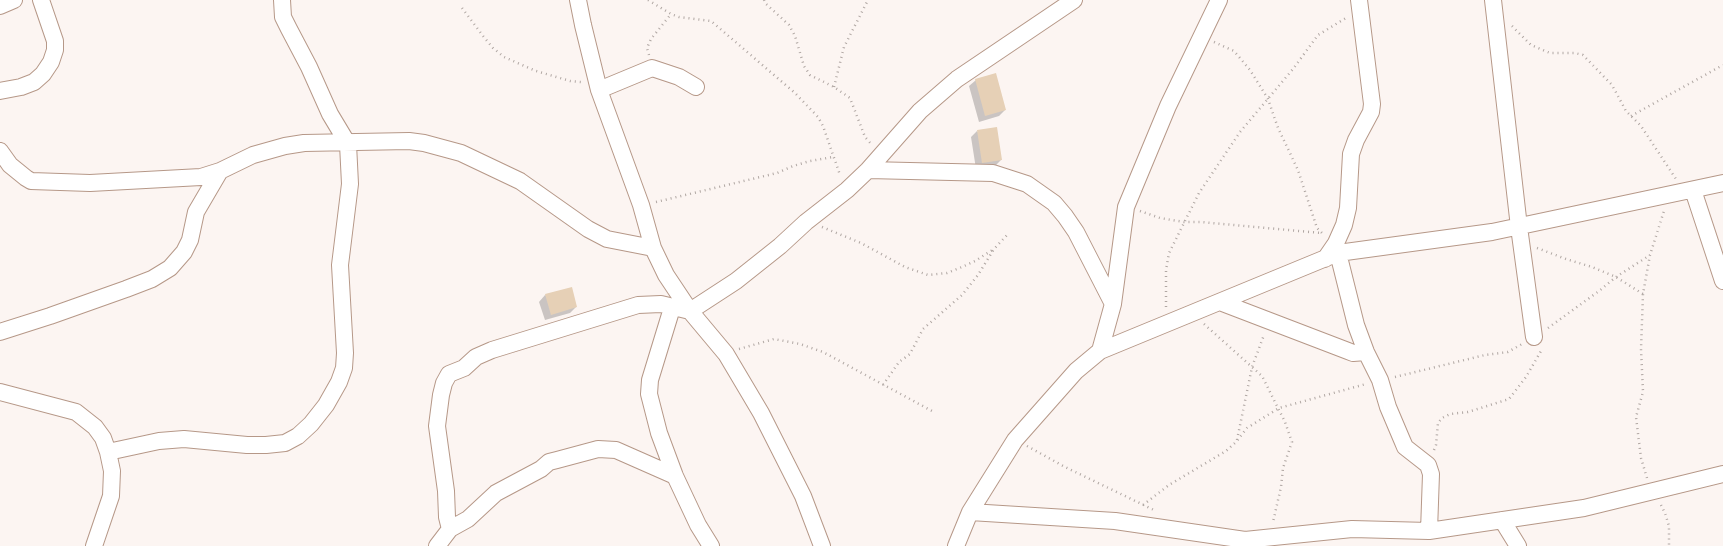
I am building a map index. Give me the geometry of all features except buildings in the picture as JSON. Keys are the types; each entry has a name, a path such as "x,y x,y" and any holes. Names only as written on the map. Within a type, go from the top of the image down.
{"street":[{"path":"0,6 14,0"},
{"path":"0,92 34,82 48,69 55,50 55,41 41,0"},
{"path":"108,452 160,441 184,439 247,445 279,444 291,440 298,436 326,405 339,382 344,368 340,265 350,184 348,144 330,114 309,67 283,17 268,0"},
{"path":"282,0 283,17"},
{"path":"578,0 598,87 641,205 653,248 666,275 690,311 726,354 762,413 803,496 822,546"},
{"path":"1100,351 1113,304 1126,207 1168,106 1219,0"},
{"path":"1493,0 1520,235 1539,342"},
{"path":"1359,2 1372,104 1371,112 1356,140 1351,154 1348,208 1344,225 1333,252 1366,352 1380,380 1388,407 1405,447 1428,465 1431,474 1429,531"},
{"path":"450,529 437,426 441,395 447,376 464,368 476,357 492,350 638,305 661,304 690,311 736,280 847,190 868,170 920,112 957,79 1066,3"},
{"path":"598,87 652,68 679,77 696,87"},
{"path":"0,151 10,165 26,178 36,181 90,183 200,177 220,171 253,155 304,143 410,142 438,146 461,153 520,181 588,229 607,239 653,248"},
{"path":"868,170 993,173 1027,184 1054,203 1065,216 1076,232 1113,304"},
{"path":"0,332 126,289 152,279 170,268 184,252 190,240 196,212 220,171"},
{"path":"956,546 970,512 1015,440 1076,370 1100,351 1192,314 1333,252 1520,235 1669,195 1723,183"},
{"path":"1689,191 1723,281"},
{"path":"1220,302 1353,353 1366,352"},
{"path":"672,308 648,388 659,433 675,476 698,525 711,546"},
{"path":"0,392 76,412 95,427 103,438 112,471 111,496 94,546"},
{"path":"437,546 450,529 468,519 496,493 541,469 549,462 598,449 616,450 675,476"},
{"path":"970,512 1115,521 1247,543 1268,538 1352,529 1429,531 1584,508 1723,474"},
{"path":"1502,520 1518,546"}],"path":[{"path":"648,0 679,17 711,21 795,93 818,117 823,126 833,157 847,190"},
{"path":"764,0 789,25 795,36 804,66 810,75 834,87 850,98 865,137 882,155"},
{"path":"834,87 844,47 868,0"},
{"path":"1166,324 1166,288 1169,253 1199,193 1240,132 1318,36 1347,17 1359,2"},
{"path":"462,8 488,42 504,57 536,72 598,87"},
{"path":"652,68 647,48 651,39 671,14"},
{"path":"1512,26 1531,44 1550,53 1575,53 1583,55 1612,85 1626,111 1641,126 1689,191"},
{"path":"1201,37 1234,51 1250,70 1268,99 1278,128 1298,170 1317,228 1333,252"},
{"path":"1631,116 1723,65"},
{"path":"641,205 777,173 810,161 833,157"},
{"path":"1669,195 1650,256 1643,294 1641,349 1643,392 1636,417 1641,458 1653,492 1665,513 1669,526 1669,546"},
{"path":"1126,207 1160,218 1184,222 1322,233"},
{"path":"806,222 861,243 905,267 928,275 946,273 962,267 994,249"},
{"path":"883,385 899,362 910,354 923,329 967,289 994,249 1007,235"},
{"path":"1520,235 1566,259 1592,266 1616,277 1643,294"},
{"path":"1192,314 1262,376 1279,408 1292,444 1283,468 1278,503 1268,538"},
{"path":"1236,442 1252,367 1258,347 1270,322"},
{"path":"1550,332 1554,325"},
{"path":"726,354 774,339 800,344 823,352 932,411"},
{"path":"1428,465 1436,445 1438,423 1442,418 1450,414 1468,412 1509,399 1526,377 1539,342"},
{"path":"1143,505 1201,464 1226,451 1247,428 1279,408 1380,380"},
{"path":"1015,440 1159,513"}]}
